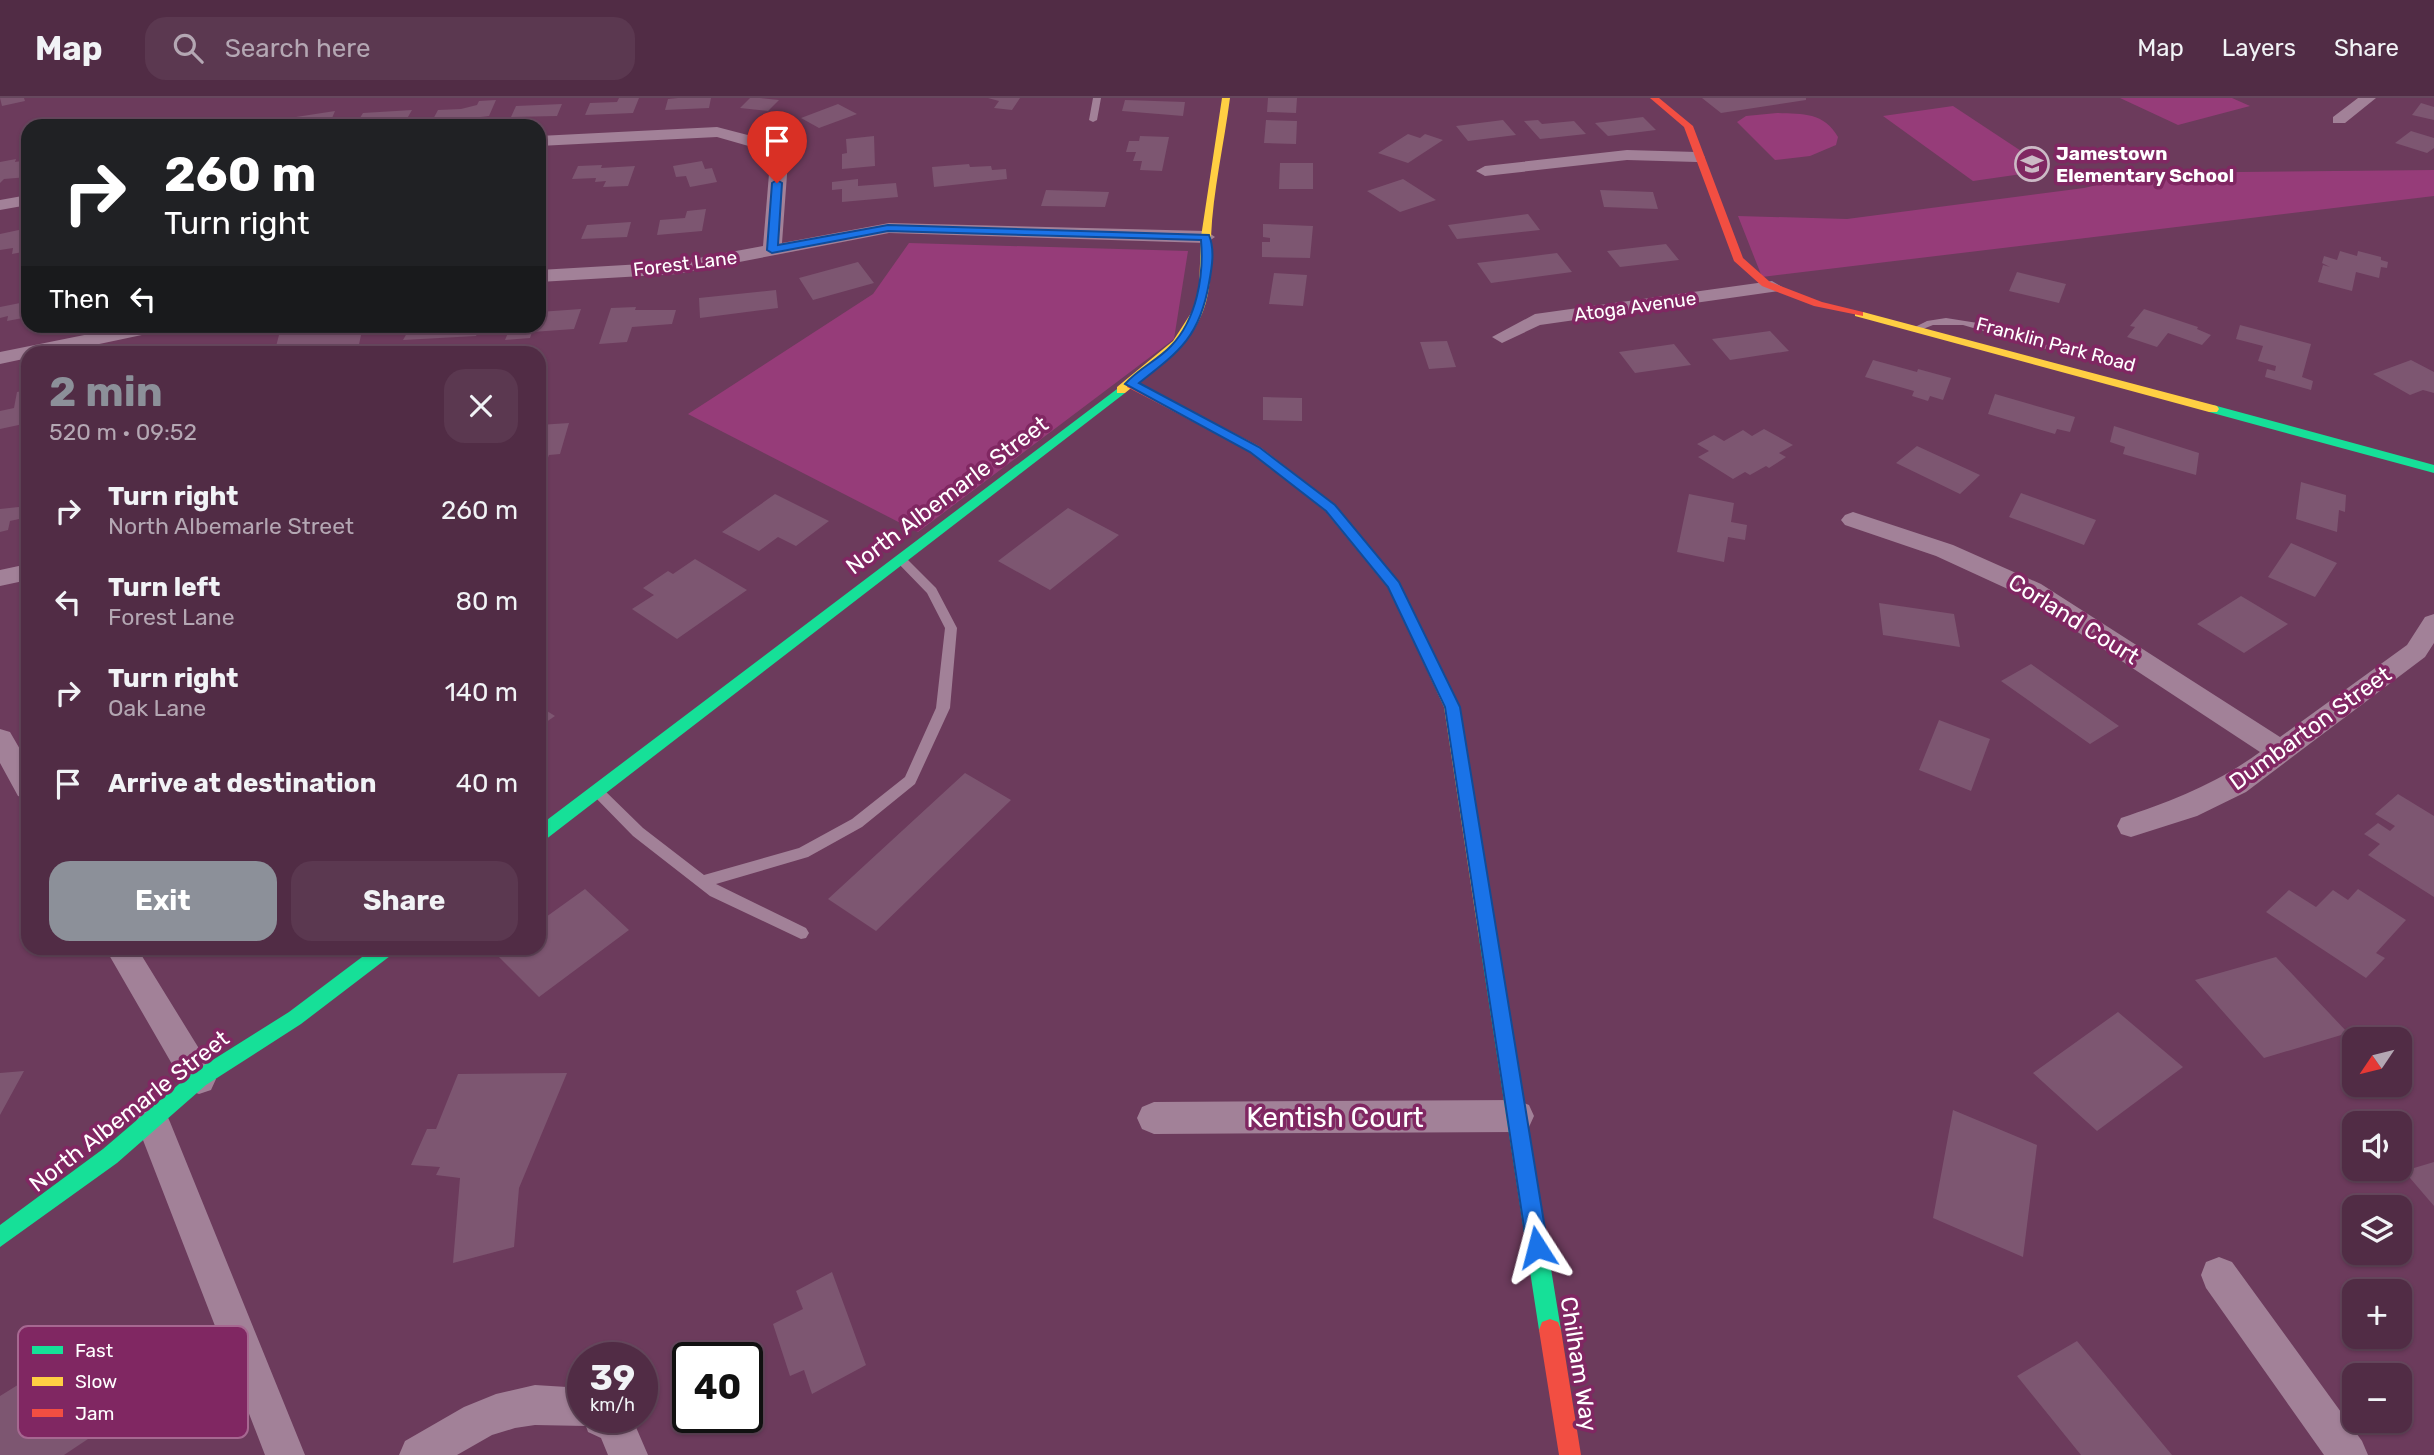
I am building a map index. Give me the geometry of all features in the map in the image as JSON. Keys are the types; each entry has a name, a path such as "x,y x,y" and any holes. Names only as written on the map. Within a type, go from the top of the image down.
{"street":[{"name":"North Albemarle Street","path":"546,830 1174,350 1190,331 1199,311 1208,260 1206,237 1226,98"},
{"name":"Franklin Park Road","path":"1654,98 1688,126 1697,157 1738,259 1749,271 1772,287 1818,304 1919,328 2434,470"},
{"path":"2339,120 2368,98"},
{"path":"546,141 717,132 765,145 779,161 772,250"},
{"path":"1485,172 1626,155 1697,157"},
{"path":"0,205 21,201"},
{"name":"Forest Lane","path":"546,276 677,268 888,228 1206,237"},
{"name":"Atoga Avenue","path":"1502,337 1535,320 1772,287"},
{"path":"58,346 122,333"},
{"path":"0,358 21,354"},
{"name":"Chilham Way","path":"1131,384 1265,458 1330,508 1394,586 1452,707 1570,1455"},
{"name":"Corland Court","path":"1853,520 1902,535 1991,569 2032,590 2280,751"},
{"path":"0,578 21,574"},
{"name":"Dumbarton Street","path":"2131,826 2187,808 2236,784 2416,651 2434,623"},
{"path":"0,738 21,776"},
{"path":"124,955 200,1079"},
{"name":"North Albemarle Street","path":"0,1237 153,1122 200,1079 295,1018 379,955"},
{"name":"Kentish Court","path":"1154,1118 1517,1116"},
{"path":"153,1122 234,1326"},
{"path":"2219,1275 2348,1455"},
{"path":"248,1362 285,1455"},
{"path":"419,1455 469,1425 508,1408 550,1402 567,1405"},
{"path":"618,1433 628,1455"}],"lane":[{"path":"1093,120 1097,98"},
{"path":"1919,328 1930,321 1952,320 2045,346"},
{"path":"702,882 803,853 857,823 910,780 943,708 951,628 932,591 900,559"},
{"path":"596,791 638,832 715,892 801,933"}],"shaded area":[{"path":"2120,98 2232,98 2250,106 2178,125"},
{"path":"1953,106 2050,170 1973,181 1883,116"},
{"path":"1804,114 1819,119 1838,137 1836,145 1810,156 1775,160 1737,122 1746,116"},
{"path":"2434,170 2434,196 1762,277 1738,216 1847,219 2084,188 2147,173"},
{"path":"909,243 1188,251 1174,339 918,532 688,414 873,294"}],"building":[{"path":"0,98 24,98 25,101 2,106"},
{"path":"619,98 639,98 633,113 585,115 590,103 617,102"},
{"path":"711,98 709,108 665,110 668,99"},
{"path":"750,98 779,100 768,111 740,108"},
{"path":"988,98 1020,98 1012,110 994,108 999,101"},
{"path":"1268,98 1297,98 1296,113 1267,112"},
{"path":"1702,98 1806,98 1806,100 1721,113"},
{"path":"496,100 489,116 433,119 438,110 461,109 477,105 479,101"},
{"path":"1125,100 1185,102 1183,116 1122,111"},
{"path":"2421,103 2434,107 2434,120 2412,115"},
{"path":"562,104 557,116 511,117 516,106"},
{"path":"838,104 857,114 819,128 801,118"},
{"path":"412,110 407,119 359,119 363,113"},
{"path":"335,111 332,119 283,119"},
{"path":"1643,117 1656,130 1608,136 1595,123"},
{"path":"1266,120 1297,121 1296,144 1264,143"},
{"path":"1503,120 1516,135 1468,141 1456,126"},
{"path":"1538,120 1542,124 1574,121 1586,134 1540,139 1524,121"},
{"path":"2411,131 2434,138 2434,148 2427,153 2395,143"},
{"path":"1408,134 1420,138 1425,134 1443,140 1408,163 1378,153"},
{"path":"874,136 875,166 842,169 842,154 847,153 846,139"},
{"path":"1140,136 1169,137 1162,171 1140,170 1142,161 1133,161 1136,152 1126,152 1129,141 1139,141"},
{"path":"16,159 15,162 21,161 21,178 4,179 0,183 0,162"},
{"path":"702,161 705,169 712,168 717,182 690,187 686,176 676,177 673,166"},
{"path":"1280,163 1313,163 1313,189 1279,189"},
{"path":"969,164 970,167 991,166 992,170 1006,169 1007,179 934,187 932,167"},
{"path":"602,165 601,168 635,166 628,186 603,187 606,181 595,182 596,178 572,179 578,166"},
{"path":"858,179 858,186 896,183 898,197 842,202 842,189 832,190 832,182"},
{"path":"1403,179 1436,200 1400,212 1367,191"},
{"path":"1046,190 1109,192 1105,207 1041,206"},
{"path":"1600,190 1653,192 1658,209 1604,207"},
{"path":"706,209 702,231 657,235 660,220 685,218 687,211"},
{"path":"1528,214 1540,230 1457,239 1448,225"},
{"path":"631,222 627,237 581,239 587,225"},
{"path":"1263,224 1313,226 1310,258 1262,257 1262,242 1270,242 1270,238 1263,237"},
{"path":"21,230 21,252 12,254 13,248 0,250 0,234"},
{"path":"1666,244 1679,260 1620,267 1607,251"},
{"path":"2340,251 2357,256 2358,251 2381,257 2381,260 2388,262 2387,268 2381,267 2379,278 2356,272 2352,291 2318,282 2323,265 2330,267 2322,263 2324,256 2337,260"},
{"path":"1557,253 1572,272 1491,283 1477,263"},
{"path":"858,262 874,283 813,300 799,278"},
{"path":"2017,272 2066,284 2059,303 2009,291"},
{"path":"1274,273 1307,275 1303,306 1269,304"},
{"path":"776,290 778,308 700,318 699,298"},
{"path":"21,297 21,318 7,321 8,316 0,318 0,307 20,303"},
{"path":"636,307 635,310 676,310 672,324 632,327 627,342 599,344 611,308"},
{"path":"581,309 574,329 546,331 546,312"},
{"path":"2144,309 2198,327 2197,329 2211,335 2202,345 2168,333 2157,347 2127,337 2135,327 2130,326"},
{"path":"2240,325 2311,344 2302,377 2313,381 2311,390 2265,377 2267,369 2275,371 2276,366 2258,361 2263,346 2236,339"},
{"path":"1770,331 1789,351 1730,360 1712,339"},
{"path":"361,333 359,346 276,346 279,335"},
{"path":"407,333 478,333 476,336 403,340"},
{"path":"508,333 532,333 530,338 505,340"},
{"path":"1447,341 1456,367 1429,369 1420,342"},
{"path":"1674,344 1691,365 1635,373 1619,352"},
{"path":"1873,360 1951,378 1943,400 1930,396 1928,401 1912,396 1914,391 1865,377"},
{"path":"2411,360 2434,372 2434,393 2423,390 2410,395 2373,374"},
{"path":"21,391 21,424 0,429 0,411 14,408 17,392"},
{"path":"1995,394 2075,417 2070,432 2057,429 2055,434 1988,414"},
{"path":"1263,397 1302,398 1302,421 1263,420"},
{"path":"569,423 560,454 549,455 546,462 546,425"},
{"path":"2114,426 2199,453 2196,475 2123,454 2125,447 2110,442"},
{"path":"1764,429 1793,445 1779,453 1786,457 1769,468 1766,466 1750,475 1745,472 1733,479 1698,457 1709,451 1697,444 1714,435 1724,441 1743,430 1752,436"},
{"path":"1917,446 1980,475 1960,494 1896,463"},
{"path":"2301,482 2346,495 2345,512 2339,510 2337,532 2296,519"},
{"path":"2021,493 2096,520 2084,545 2009,517"},
{"path":"775,494 829,521 796,546 778,537 759,551 722,532"},
{"path":"1689,494 1734,503 1731,522 1747,525 1745,540 1728,537 1724,562 1677,552"},
{"path":"21,507 21,519 10,521 8,530 0,532 0,509"},
{"path":"1068,508 1119,535 1050,590 998,561"},
{"path":"2291,543 2337,563 2315,597 2268,577"},
{"path":"695,559 747,590 677,639 632,609 654,595 643,588 668,571 673,574"},
{"path":"2241,596 2288,624 2244,653 2197,624"},
{"path":"1879,603 1954,614 1960,647 1883,635"},
{"path":"2031,664 2119,726 2090,744 2001,681"},
{"path":"546,710 555,716 546,722"},
{"path":"1939,720 1990,739 1971,791 1919,770"},
{"path":"965,773 1011,800 876,931 828,899"},
{"path":"2398,794 2434,816 2434,897 2368,855 2380,844 2364,834 2378,823 2390,831 2395,826 2375,814"},
{"path":"585,889 629,930 539,997 497,955 546,955 546,917"},
{"path":"2358,889 2406,920 2376,953 2385,958 2366,978 2266,912 2289,890 2316,907 2333,890 2348,900"},
{"path":"2276,957 2342,1027 2342,1035 2264,1058 2195,980"},
{"path":"2118,1012 2183,1067 2097,1131 2033,1073"},
{"path":"24,1071 0,1115 0,1073"},
{"path":"567,1073 519,1188 514,1247 453,1263 460,1178 436,1175 440,1167 411,1165 427,1129 436,1129 458,1074"},
{"path":"1953,1110 2037,1145 2023,1257 1933,1218"},
{"path":"2434,1162 2434,1206 2412,1180 2412,1169"},
{"path":"832,1272 866,1365 812,1394 804,1370 790,1376 773,1324 803,1309 796,1291"},
{"path":"2077,1341 2172,1455 2081,1455 2017,1376"},
{"path":"18,1385 18,1438 90,1438 64,1455 0,1455 0,1396"}],"traffic: fast":[{"path":"546,830 1121,390"},
{"path":"2213,409 2434,469"},
{"path":"1488,938 1550,1330"},
{"path":"0,1237 110,1156 199,1079 295,1018 379,955"}],"traffic: slow":[{"path":"1121,390 1177,343 1199,310 1204,290 1206,237 1226,98"},
{"path":"1859,314 2213,409"},
{"path":"1415,629 1452,707 1488,938"}],"traffic: jam":[{"path":"1654,98 1688,126 1738,259 1766,284 1818,304 1859,314"},
{"path":"1131,384 1255,449 1330,508 1394,586 1415,629"},
{"path":"1550,1330 1570,1455"}],"place":[{"name":"Jamestown Elementary School","path":"2032,164"}],"route":[{"path":"777,183 772,250 855,232 888,228 1206,237 1208,260 1199,311 1190,331 1174,350 1131,384 1255,450 1330,508 1394,586 1452,707 1537,1247"}]}
